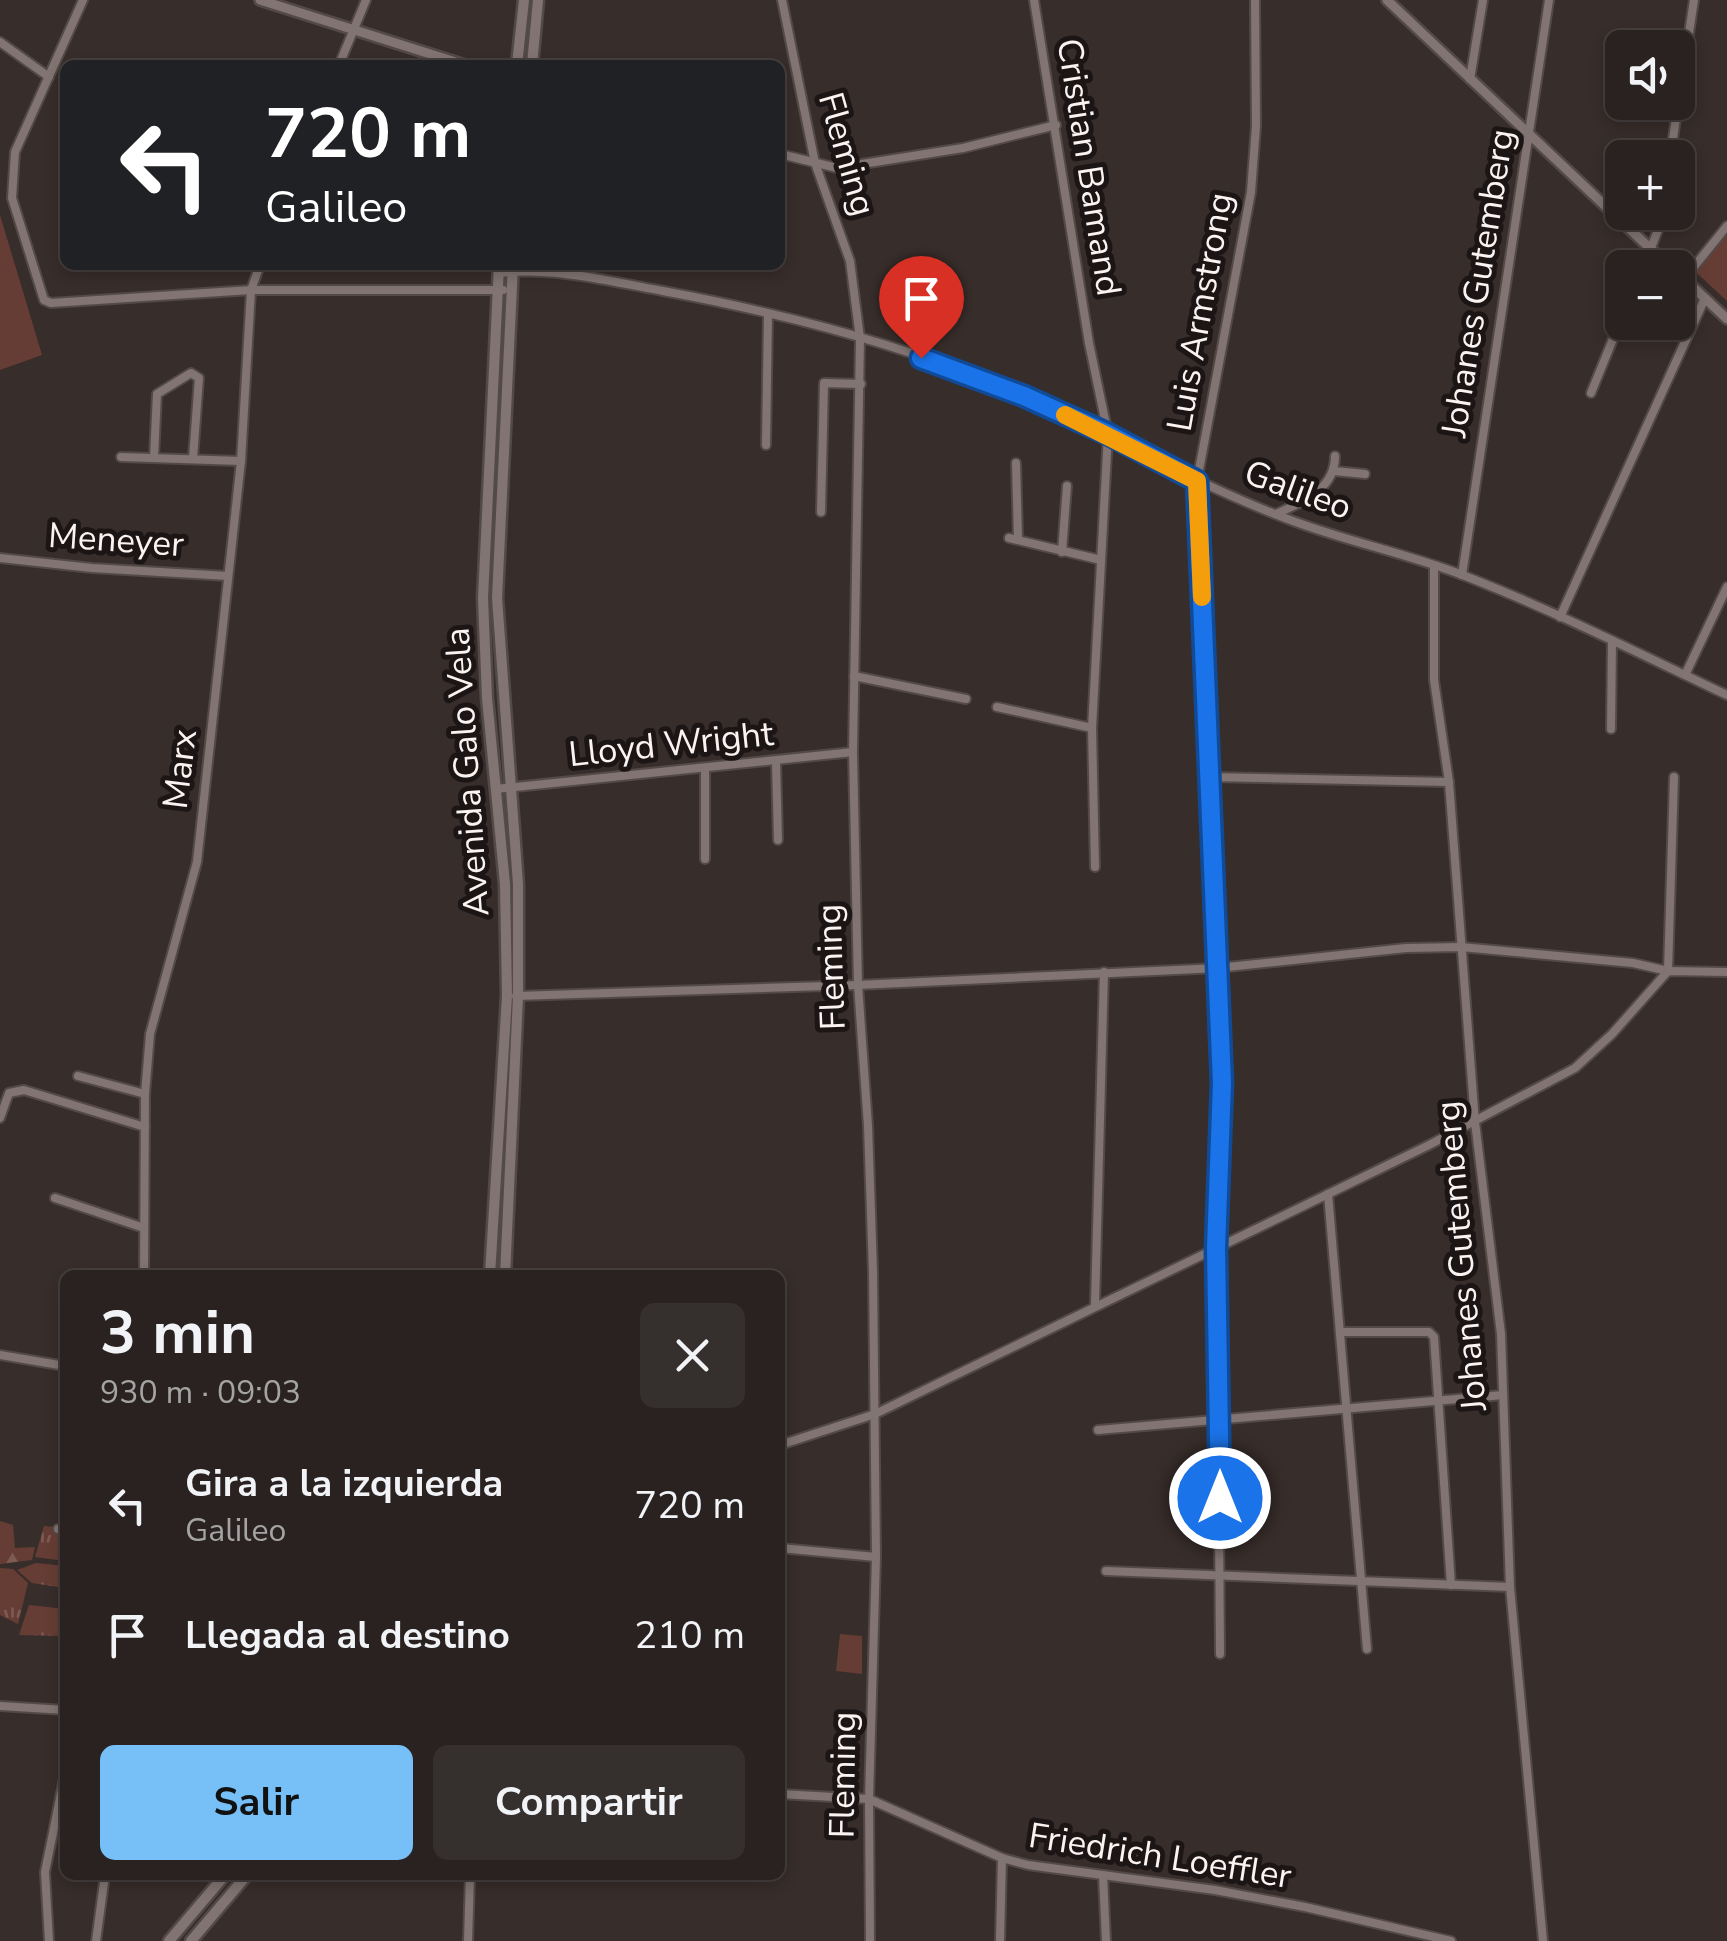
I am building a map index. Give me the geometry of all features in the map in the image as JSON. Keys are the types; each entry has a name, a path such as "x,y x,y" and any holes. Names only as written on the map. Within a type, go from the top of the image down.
{"main road":[{"path":"518,60 524,0"},
{"path":"532,60 538,0"},
{"name":"Avenida Galo Vela","path":"490,1270 512,996 483,598 499,270"},
{"name":"Avenida Galo Vela","path":"505,1270 518,884 497,598 513,270"},
{"path":"489,440 505,441"},
{"path":"483,598 497,598"},
{"path":"491,1249 505,1250"},
{"path":"168,1941 222,1880"},
{"path":"191,1941 243,1880"}],"street":[{"path":"83,0 15,152 12,173 12,198 40,295 51,303 251,290 510,290"},
{"path":"260,0 449,60"},
{"path":"342,60 366,0"},
{"name":"Fleming","path":"782,0 815,163 850,261 860,338 853,752 858,985 869,1143 875,1414 870,1941"},
{"name":"Cristian Bamand","path":"1034,0 1089,343 1108,434 1092,728 1095,867"},
{"name":"Luis Armstrong","path":"1220,1654 1216,1248 1222,1083 1197,481 1251,192 1256,126 1255,0"},
{"path":"1388,0 1651,248 1656,230"},
{"path":"1470,79 1484,0"},
{"name":"Johanes Gutemberg","path":"1462,575 1549,0"},
{"path":"1673,140 1694,0"},
{"path":"0,42 49,77"},
{"path":"785,155 836,168 964,148 1056,125"},
{"path":"1695,261 1727,226"},
{"name":"Marx","path":"144,1270 144,1127 150,1034 197,862 241,461 251,290 258,270"},
{"name":"Galileo","path":"531,270 584,276 768,314 860,338 995,384 1108,434 1197,481 1276,514 1462,575 1727,695"},
{"path":"1695,289 1727,319"},
{"path":"1560,617 1704,298"},
{"path":"766,446 768,314"},
{"path":"1591,393 1613,340"},
{"path":"154,457 157,394 191,374 198,378 193,458"},
{"path":"820,512 824,384 861,384"},
{"path":"121,456 241,461"},
{"path":"1276,514 1311,498 1334,471 1335,456"},
{"path":"1016,463 1013,538 1101,560"},
{"path":"1334,471 1365,474"},
{"path":"1062,552 1067,486"},
{"name":"Meneyer","path":"0,558 228,576"},
{"name":"Johanes Gutemberg","path":"1434,566 1434,680 1450,782 1475,1122 1501,1334 1510,1588 1543,1941"},
{"path":"1685,675 1727,587"},
{"path":"1611,729 1612,641"},
{"path":"854,676 966,699"},
{"path":"996,707 1092,728"},
{"name":"Lloyd Wright","path":"495,789 853,752"},
{"path":"776,761 778,840"},
{"path":"705,769 705,859"},
{"path":"785,1443 875,1414 1475,1122 1585,1060 1668,971 1674,777"},
{"path":"1209,778 1450,782"},
{"path":"512,996 1218,968 1406,948 1462,946 1668,971 1727,972"},
{"path":"1096,1304 1104,972"},
{"path":"78,1076 145,1094"},
{"path":"0,1118 9,1093 14,1090 144,1127"},
{"path":"1328,1194 1367,1649"},
{"path":"54,1198 144,1228"},
{"path":"1342,1332 1428,1332 1437,1346 1451,1585"},
{"path":"0,1355 60,1365"},
{"path":"1098,1430 1503,1394"},
{"path":"785,1548 876,1557"},
{"path":"1106,1572 1510,1588"},
{"path":"0,1706 60,1710"},
{"path":"785,1794 869,1799"},
{"name":"Friedrich Loeffler","path":"869,1799 1002,1858 1306,1907 1451,1941"},
{"path":"49,1941 45,1872 60,1808"},
{"path":"1000,1941 1002,1858"},
{"path":"1103,1875 1106,1941"},
{"path":"96,1941 104,1880"},
{"path":"468,1941 470,1880"}],"green space":[{"path":"0,215 42,355 0,370"},
{"path":"1727,220 1727,301 1695,271 1695,257"},
{"path":"0,1521 13,1525 15,1548 35,1547 32,1560 0,1564"},
{"path":"44,1526 60,1528 60,1560 35,1557"},
{"path":"36,1563 60,1565 60,1587 32,1583 17,1570"},
{"path":"0,1568 13,1569 28,1583 18,1624 0,1615"},
{"path":"29,1605 60,1608 60,1636 19,1635"},
{"path":"840,1634 862,1636 862,1674 836,1671"}],"slow traffic":[{"path":"1065,415 1197,481 1202,597"}],"route":[{"path":"921,358 1024,396 1197,481 1222,1083 1216,1248 1220,1498"}]}
